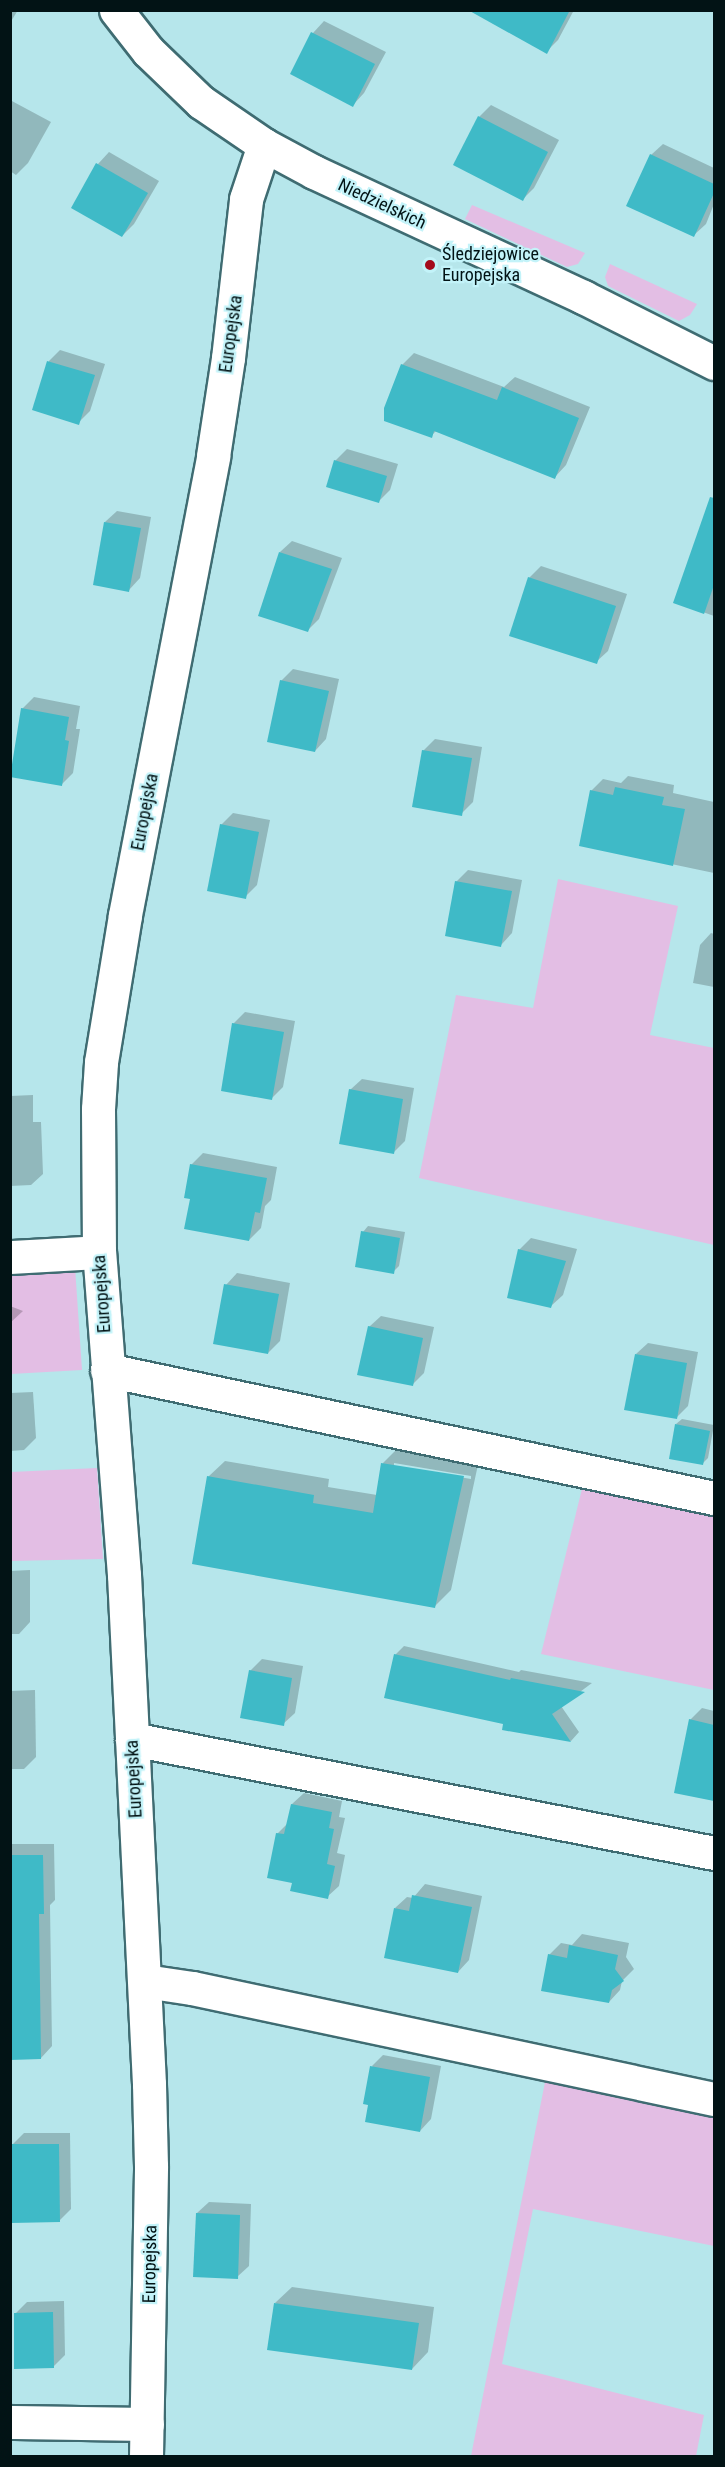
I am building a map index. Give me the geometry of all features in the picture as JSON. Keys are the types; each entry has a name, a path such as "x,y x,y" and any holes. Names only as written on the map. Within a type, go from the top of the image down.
{"street":[{"name":"Niedzielskich","path":"116,10 148,51 201,102 264,145 314,172 583,297 714,363"},
{"name":"Europejska","path":"146,2457 151,2166 145,1981 123,1575 99,1252 98,1120 101,1062 125,915 211,465 228,358 246,199 264,145"},
{"path":"10,1257 99,1252"},
{"path":"107,1370 714,1498"},
{"path":"132,1739 714,1853"},
{"path":"145,1981 192,1988 714,2099"},
{"path":"10,2422 147,2424"}],"shaded area":[{"path":"472,205 585,253 578,264 567,267 465,219"},
{"path":"610,264 697,304 690,315 679,321 608,286 605,277"},
{"path":"558,879 678,906 650,1035 714,1048 714,1245 419,1178 456,995 533,1008"},
{"path":"75,1267 82,1370 11,1374 11,1271"},
{"path":"97,1468 103,1559 11,1561 11,1472"},
{"path":"582,1489 714,1510 714,1690 541,1654"},
{"path":"547,2072 714,2112 714,2246 533,2209 502,2364 704,2415 696,2456 471,2456"}],"building":[{"path":"468,10 570,10 547,54"},
{"path":"311,32 375,64 353,107 290,74"},
{"path":"478,116 548,152 523,201 453,165"},
{"path":"650,154 714,184 714,193 694,237 626,206"},
{"path":"96,163 148,193 122,237 71,208"},
{"path":"47,361 95,375 79,425 32,410"},
{"path":"401,364 497,400 502,387 579,418 555,479 434,431 432,438 384,421 384,408"},
{"path":"334,460 387,476 379,503 326,487"},
{"path":"710,497 714,498 714,585 704,614 673,603"},
{"path":"104,522 141,528 129,592 93,585"},
{"path":"279,552 332,569 308,632 258,616"},
{"path":"528,577 616,606 597,664 509,636"},
{"path":"280,680 329,691 315,752 267,742"},
{"path":"21,708 69,717 65,740 69,741 62,786 10,777"},
{"path":"422,750 472,758 462,816 412,807"},
{"path":"615,787 664,797 662,805 685,809 673,866 579,846 590,790 613,795"},
{"path":"220,824 259,832 246,899 207,891"},
{"path":"455,881 512,891 501,947 445,936"},
{"path":"232,1023 284,1032 272,1100 221,1091"},
{"path":"349,1089 403,1099 394,1154 339,1144"},
{"path":"190,1164 267,1178 260,1213 255,1212 249,1241 184,1229 190,1199 184,1198"},
{"path":"361,1231 400,1238 394,1274 355,1267"},
{"path":"518,1249 566,1261 551,1308 507,1298"},
{"path":"224,1284 279,1294 268,1354 213,1344"},
{"path":"368,1326 423,1338 413,1386 357,1375"},
{"path":"635,1354 687,1363 677,1419 624,1410"},
{"path":"675,1424 710,1431 703,1465 669,1459"},
{"path":"381,1463 464,1476 435,1608 192,1564 207,1476 314,1495 313,1503 373,1513"},
{"path":"394,1654 510,1680 511,1678 585,1692 552,1714 571,1742 502,1730 503,1724 384,1698"},
{"path":"249,1670 292,1678 284,1726 240,1718"},
{"path":"689,1719 714,1725 714,1801 674,1793"},
{"path":"291,1804 332,1812 329,1828 334,1829 327,1864 335,1866 328,1899 290,1891 292,1883 267,1878 276,1833 284,1834"},
{"path":"10,1855 43,1855 44,1914 39,1914 41,2059 10,2060"},
{"path":"412,1895 472,1907 458,1973 384,1958 394,1908 409,1911"},
{"path":"569,1945 618,1955 615,1969 624,1981 612,1990 609,2003 541,1991 548,1954 567,1958"},
{"path":"370,2066 430,2077 420,2132 365,2122 368,2105 363,2104"},
{"path":"11,2144 59,2144 60,2222 11,2223"},
{"path":"196,2213 240,2215 238,2279 193,2277"},
{"path":"274,2303 419,2323 412,2370 267,2350"},
{"path":"53,2312 54,2368 14,2369 14,2313"}],"place":[{"name":"Śledziejowice Europejska","path":"430,265"}]}
